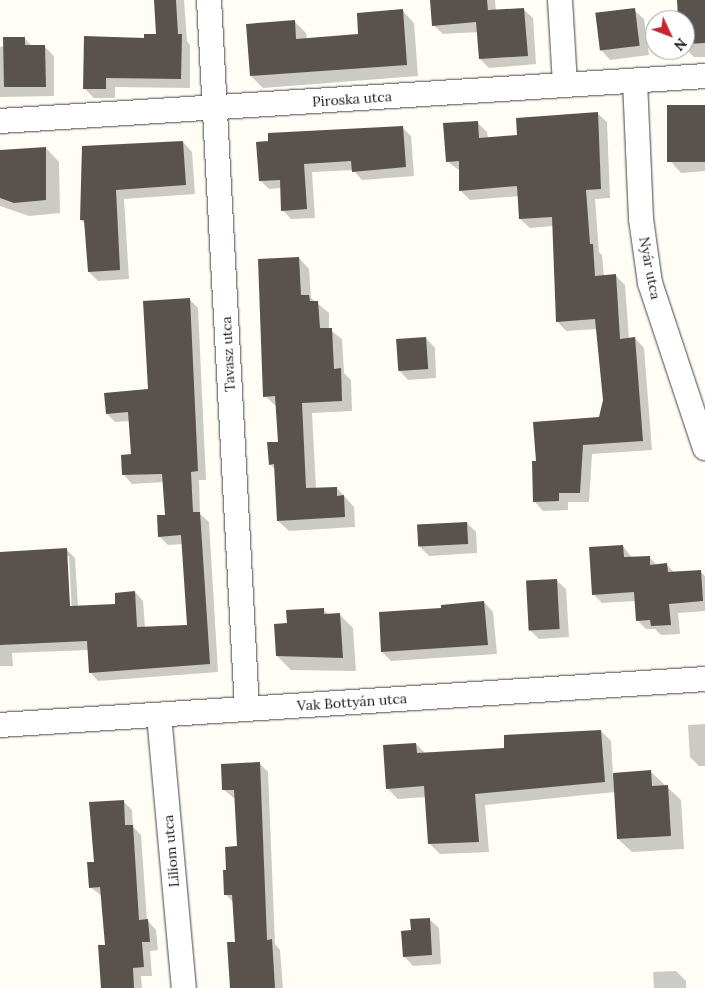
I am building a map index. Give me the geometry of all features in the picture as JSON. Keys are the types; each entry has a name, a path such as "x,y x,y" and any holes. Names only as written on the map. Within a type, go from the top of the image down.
{"street":[{"name":"Tavasz utca","path":"209,0 247,709"},
{"path":"560,0 565,85"},
{"name":"Piroska utca","path":"0,122 705,76"},
{"name":"Nyár utca","path":"636,81 641,219 650,283 705,448"},
{"name":"Vak Bottyán utca","path":"0,725 705,679"},
{"name":"Liliom utca","path":"159,715 184,988"}],"building":[{"path":"154,0 176,0 178,34 182,34 181,79 106,78 106,89 83,89 84,36 144,38 144,34 156,34"},
{"path":"430,0 487,0 488,10 524,8 528,56 479,59 476,22 432,26"},
{"path":"677,0 705,0 705,43 695,44 695,10 678,10"},
{"path":"635,8 640,46 600,51 595,13"},
{"path":"403,9 407,65 250,76 246,24 295,20 296,39 358,34 357,13"},
{"path":"3,37 25,37 25,45 45,45 46,87 4,87"},
{"path":"667,105 705,105 705,162 667,162"},
{"path":"598,112 601,189 586,190 590,244 593,244 595,276 616,274 620,339 635,337 643,441 583,445 580,493 559,493 559,501 533,502 532,461 536,461 533,422 599,417 603,400 595,319 556,322 552,217 519,219 517,186 459,191 459,161 446,162 443,123 478,121 479,138 517,135 516,118"},
{"path":"403,126 406,167 352,172 351,161 304,164 307,209 281,211 280,180 259,181 256,142 268,141 268,133"},
{"path":"183,141 186,185 116,190 120,270 88,272 84,220 80,220 82,146"},
{"path":"46,147 46,200 14,203 0,198 0,150"},
{"path":"299,257 301,295 309,295 310,301 318,301 320,328 332,328 334,369 341,368 342,401 302,403 306,488 337,487 337,496 344,495 345,517 277,521 274,464 269,465 267,442 278,442 275,396 263,397 258,259"},
{"path":"190,298 198,471 191,472 193,512 200,512 210,664 89,673 87,641 0,645 0,552 67,548 70,606 115,604 115,593 135,591 137,627 187,625 181,535 158,537 157,515 165,515 162,474 122,475 121,455 131,454 128,412 106,414 104,393 148,389 143,301"},
{"path":"426,337 428,369 398,371 396,339"},
{"path":"467,522 468,544 418,547 417,525"},
{"path":"623,545 624,557 650,556 650,565 667,563 668,572 701,570 703,601 669,604 671,625 651,626 650,620 636,621 634,592 592,595 589,547"},
{"path":"557,579 560,629 529,631 526,581"},
{"path":"484,601 488,645 381,652 379,612 441,608 441,605"},
{"path":"324,608 324,614 340,613 343,658 276,656 274,624 287,623 286,610"},
{"path":"601,730 605,782 475,794 479,842 428,844 424,786 386,789 383,745 416,743 417,753 504,748 504,735"},
{"path":"260,762 267,940 272,939 275,988 230,988 227,942 235,942 232,895 224,895 223,870 226,870 225,847 237,846 234,790 222,790 221,764"},
{"path":"651,770 652,786 668,785 671,836 617,839 613,773"},
{"path":"124,800 125,825 133,825 139,920 148,919 150,942 142,942 144,967 133,968 134,988 101,988 98,945 105,945 100,887 89,888 87,862 94,862 89,802"},
{"path":"430,918 432,955 403,957 401,931 411,930 410,919"}]}
